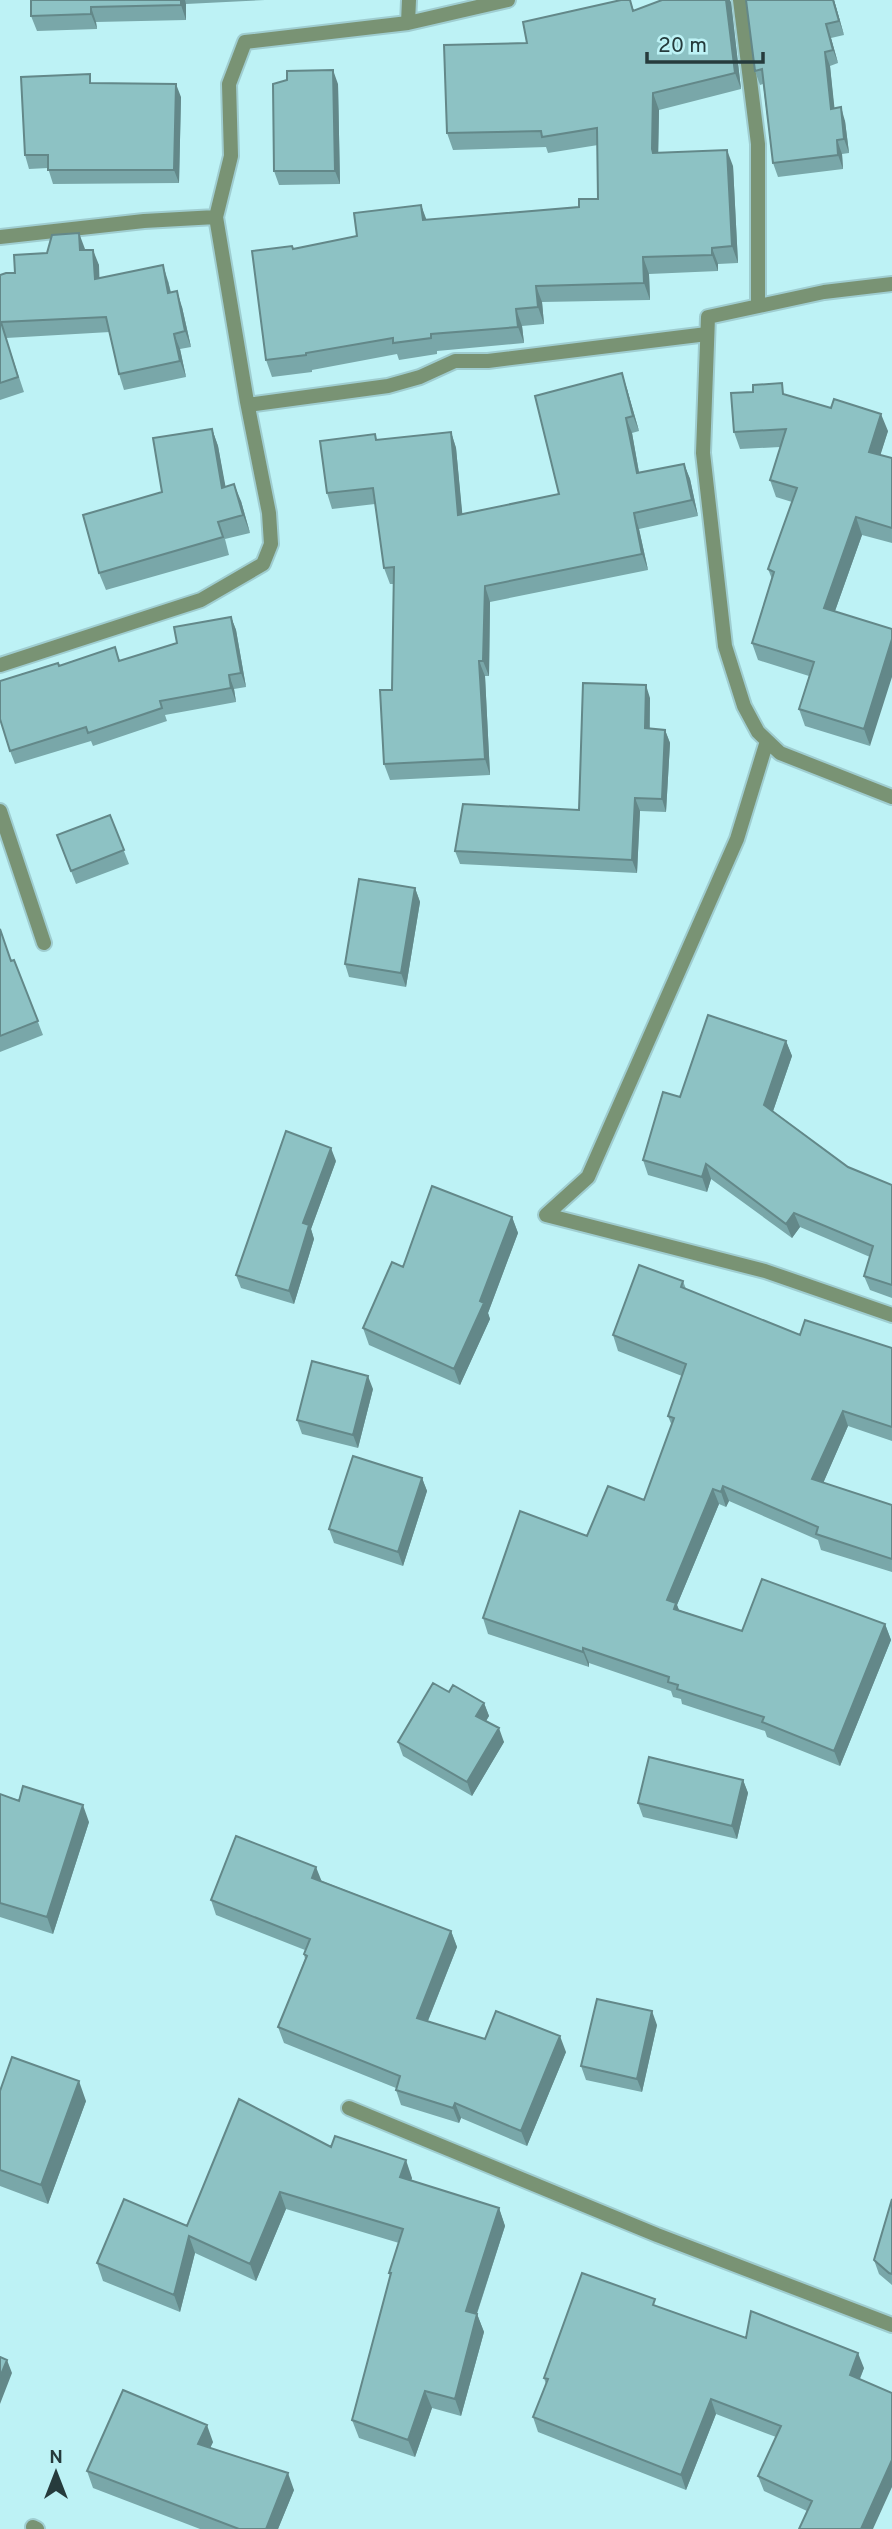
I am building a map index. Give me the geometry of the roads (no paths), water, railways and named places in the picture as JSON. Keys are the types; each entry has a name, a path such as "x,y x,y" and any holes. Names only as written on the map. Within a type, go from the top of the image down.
{"street":[{"path":"408,23 409,0"},
{"path":"0,665 201,600 263,564 271,544 269,513 216,217 231,156 229,84 245,42 408,23 508,0"},
{"path":"740,0 758,144 758,306"},
{"path":"0,237 144,221 216,217"},
{"path":"892,284 824,292 708,317 703,453 724,646 744,706 758,732 780,753 892,797"},
{"path":"248,405 388,386 420,377 455,361 488,361 707,334"},
{"path":"767,741 737,839 587,1177 546,1215 765,1271 892,1315"},
{"path":"0,811 44,943"},
{"path":"349,2108 657,2235 892,2325"}]}
